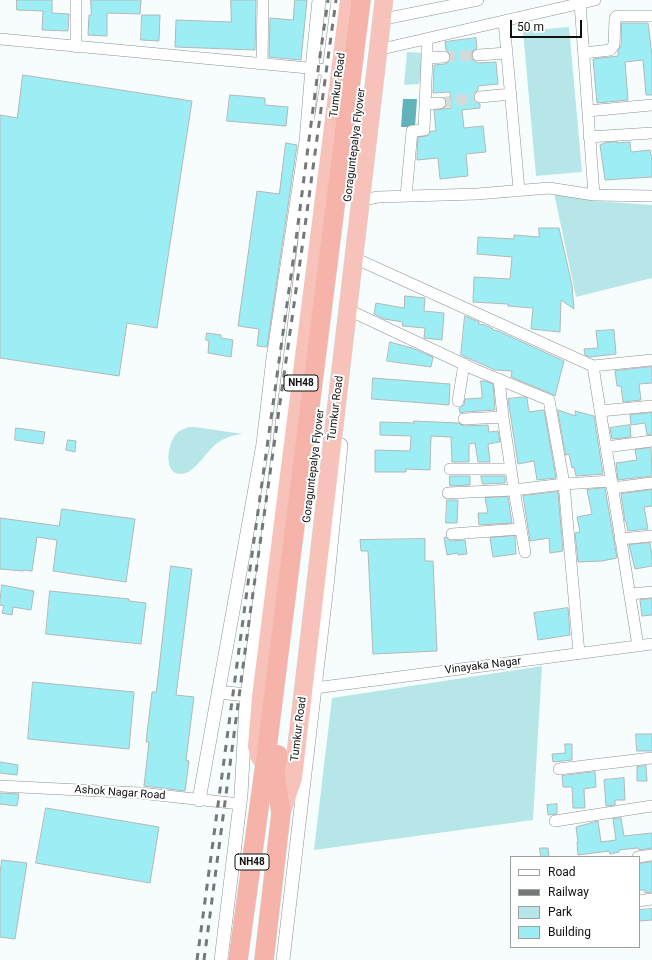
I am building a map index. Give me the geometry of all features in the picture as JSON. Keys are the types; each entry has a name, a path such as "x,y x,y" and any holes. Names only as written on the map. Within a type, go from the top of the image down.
{"highway":[{"name":"Tumkur Road","path":"270,769 259,755 257,746 261,697 349,0"},
{"name":"Goraguntepalya Flyover","path":"281,813 270,769 267,744 361,0"},
{"name":"Goraguntepalya Flyover","path":"270,769 372,0"},
{"name":"Tumkur Road","path":"281,813 293,778 384,0"},
{"name":"NH48","path":"238,960 270,769"},
{"name":"NH48","path":"264,960 281,813"}],"street":[{"path":"76,0 76,47"},
{"path":"262,63 263,0"},
{"path":"199,800 263,444 273,358 306,141 312,68 320,0"},
{"path":"221,960 240,804 247,695 315,158 338,0"},
{"path":"282,960 315,688 355,313 391,0"},
{"path":"389,18 478,0"},
{"path":"386,48 595,0"},
{"path":"580,3 594,195"},
{"path":"584,53 610,50 612,48 614,45 615,18 617,16 652,16"},
{"path":"504,21 519,190"},
{"path":"0,39 329,70"},
{"path":"406,196 412,131 424,130 428,58 427,39"},
{"path":"478,55 507,53"},
{"path":"428,58 444,57"},
{"path":"480,97 511,94"},
{"path":"425,104 440,102"},
{"path":"588,111 652,105"},
{"path":"589,137 652,133"},
{"path":"368,199 406,196 477,194 549,188 594,195 652,196"},
{"path":"361,261 592,366 652,360"},
{"path":"355,313 464,364 548,400 564,484 579,653"},
{"path":"458,401 464,364"},
{"path":"592,366 638,646"},
{"path":"499,379 503,417 520,529 525,552"},
{"path":"600,411 652,406"},
{"path":"464,419 503,417"},
{"path":"606,447 652,441"},
{"path":"450,469 511,469"},
{"path":"448,493 514,490 564,484 652,483"},
{"path":"452,534 520,529"},
{"path":"620,539 652,536"},
{"path":"630,594 652,592"},
{"name":"Vinayaka Nagar","path":"315,688 652,644"},
{"path":"218,692 247,695"},
{"path":"559,769 652,758"},
{"name":"Ashok Nagar Road","path":"0,786 140,793 240,804"},
{"path":"555,821 652,806"},
{"path":"640,857 652,855"},
{"path":"640,901 652,899"}],"green space":[{"path":"569,27 582,172 536,176 523,31"},
{"path":"407,52 425,53 419,84 404,85"},
{"path":"554,193 595,201 652,205 652,278 576,297"},
{"path":"190,427 243,434 221,440 211,448 200,462 191,470 181,474 175,473 171,469 168,457 171,444 176,434 183,429"},
{"path":"542,666 533,820 314,850 332,698"}],"shaded area":[{"path":"403,99 417,99 415,127 401,127"}],"building":[{"path":"17,0 52,0 52,13 69,14 68,31 42,30 43,11 17,10"},
{"path":"91,0 141,0 140,14 107,13 107,36 88,35 89,15 91,15"},
{"path":"231,0 256,0 255,50 175,47 176,20 231,22"},
{"path":"295,0 307,0 301,60 269,57 270,18 293,20"},
{"path":"142,15 160,15 159,41 141,40"},
{"path":"622,23 648,23 652,55 652,95 646,95 643,60 625,62 628,100 597,103 593,59 618,56 618,51 621,45"},
{"path":"476,38 477,48 472,52 472,59 478,63 496,62 498,84 478,86 478,90 474,94 473,98 480,104 480,108 462,110 464,128 483,126 486,152 466,154 468,176 440,179 438,158 417,160 418,137 427,136 431,131 436,131 434,110 451,108 450,92 433,93 434,65 445,64 450,60 450,54 446,50 445,42"},
{"path":"23,75 192,101 157,328 127,323 119,376 0,358 0,115 17,118"},
{"path":"230,95 265,98 265,105 288,107 286,126 227,121"},
{"path":"630,142 631,152 650,150 652,155 652,177 605,180 600,145 604,143"},
{"path":"286,143 297,145 267,347 257,346 259,329 238,326 257,191 279,194"},
{"path":"539,228 559,228 572,285 574,309 561,300 560,332 531,329 533,308 508,306 508,304 473,302 474,277 510,279 512,257 477,254 478,237 514,239 514,235 539,237"},
{"path":"405,296 425,298 424,311 444,313 442,340 424,338 425,328 402,326 403,322 384,319 374,314 376,303 404,308"},
{"path":"465,316 479,322 479,324 485,325 493,330 564,361 555,396 511,377 512,371 495,370 461,355"},
{"path":"614,330 616,354 590,357 585,355 584,349 598,348 596,331"},
{"path":"207,333 221,335 221,338 233,340 231,357 208,353 209,341 206,340"},
{"path":"390,342 412,348 433,357 431,367 387,361"},
{"path":"652,367 652,383 639,384 641,400 623,402 621,386 617,386 615,371"},
{"path":"373,378 450,384 449,405 372,399"},
{"path":"481,381 493,384 495,410 460,413 459,408 464,405 465,399 482,398"},
{"path":"523,397 527,398 529,412 544,410 556,478 537,480 534,461 518,464 508,399"},
{"path":"558,410 576,416 575,411 594,416 603,474 576,476 574,467 572,468 569,454 566,455"},
{"path":"652,413 652,434 647,435 645,423 631,425 630,415"},
{"path":"414,421 458,423 464,426 488,425 489,432 498,431 500,442 488,444 490,462 478,462 475,443 469,444 469,462 452,462 451,437 431,436 430,470 406,469 406,472 375,472 375,450 410,451 411,436 380,435 380,422 414,423"},
{"path":"630,425 631,437 612,439 610,428"},
{"path":"16,428 45,432 43,444 15,440"},
{"path":"68,440 76,441 75,452 66,450"},
{"path":"651,448 652,476 618,480 616,463 637,460 635,450"},
{"path":"450,476 470,476 470,485 450,486"},
{"path":"481,476 505,476 505,483 483,484"},
{"path":"605,488 617,558 602,561 578,562 575,533 580,532 577,517 592,514 587,490"},
{"path":"652,490 652,506 644,507 648,529 628,531 625,522 621,494"},
{"path":"558,492 563,551 550,553 549,538 530,541 523,496"},
{"path":"508,497 512,523 479,525 478,513 488,513 485,498"},
{"path":"447,500 458,500 457,523 446,523"},
{"path":"62,509 135,519 126,582 53,571 57,540 37,537 32,571 0,569 0,518 59,526"},
{"path":"515,536 516,554 493,557 490,538"},
{"path":"446,537 452,541 465,540 467,554 458,555 458,553 447,555 444,538"},
{"path":"425,539 425,561 433,561 437,651 373,654 368,551 361,551 360,540"},
{"path":"650,543 652,566 635,569 629,545"},
{"path":"171,566 192,569 176,695 194,697 186,760 189,761 185,791 144,786 149,742 146,742 152,692 156,692"},
{"path":"2,585 34,591 31,610 13,607 12,615 2,613 4,606 0,605"},
{"path":"50,591 129,599 129,601 146,603 141,644 46,634"},
{"path":"652,599 652,615 642,616 640,600"},
{"path":"568,608 570,635 538,640 534,613"},
{"path":"33,682 134,692 129,749 28,739"},
{"path":"636,734 652,734 652,751 637,751"},
{"path":"565,744 572,744 572,760 553,762 552,754 565,753"},
{"path":"0,762 18,765 17,775 0,773"},
{"path":"646,766 647,781 637,781 637,767"},
{"path":"595,772 596,787 584,789 585,808 573,808 572,787 563,787 562,776"},
{"path":"624,778 625,800 615,800 615,805 606,806 604,780"},
{"path":"0,793 19,794 17,806 0,804"},
{"path":"557,804 557,814 548,815 547,805"},
{"path":"46,808 159,827 150,883 36,863"},
{"path":"621,818 624,836 652,833 652,848 639,850 639,848 637,848 619,850 619,852 610,854 609,851 578,855 576,827 598,821 601,842 616,840 613,819"},
{"path":"540,848 548,848 549,856 541,856"},
{"path":"2,860 27,863 15,939 0,937 0,874"},
{"path":"652,862 652,892 645,893 645,890 640,890 640,864"},
{"path":"652,909 652,920 640,921 640,910"}],"tunnel":[{"path":"444,57 478,55"},
{"path":"440,103 480,97"}],"railway":[{"path":"197,960 328,0"},
{"path":"204,960 250,614 336,0"}]}
